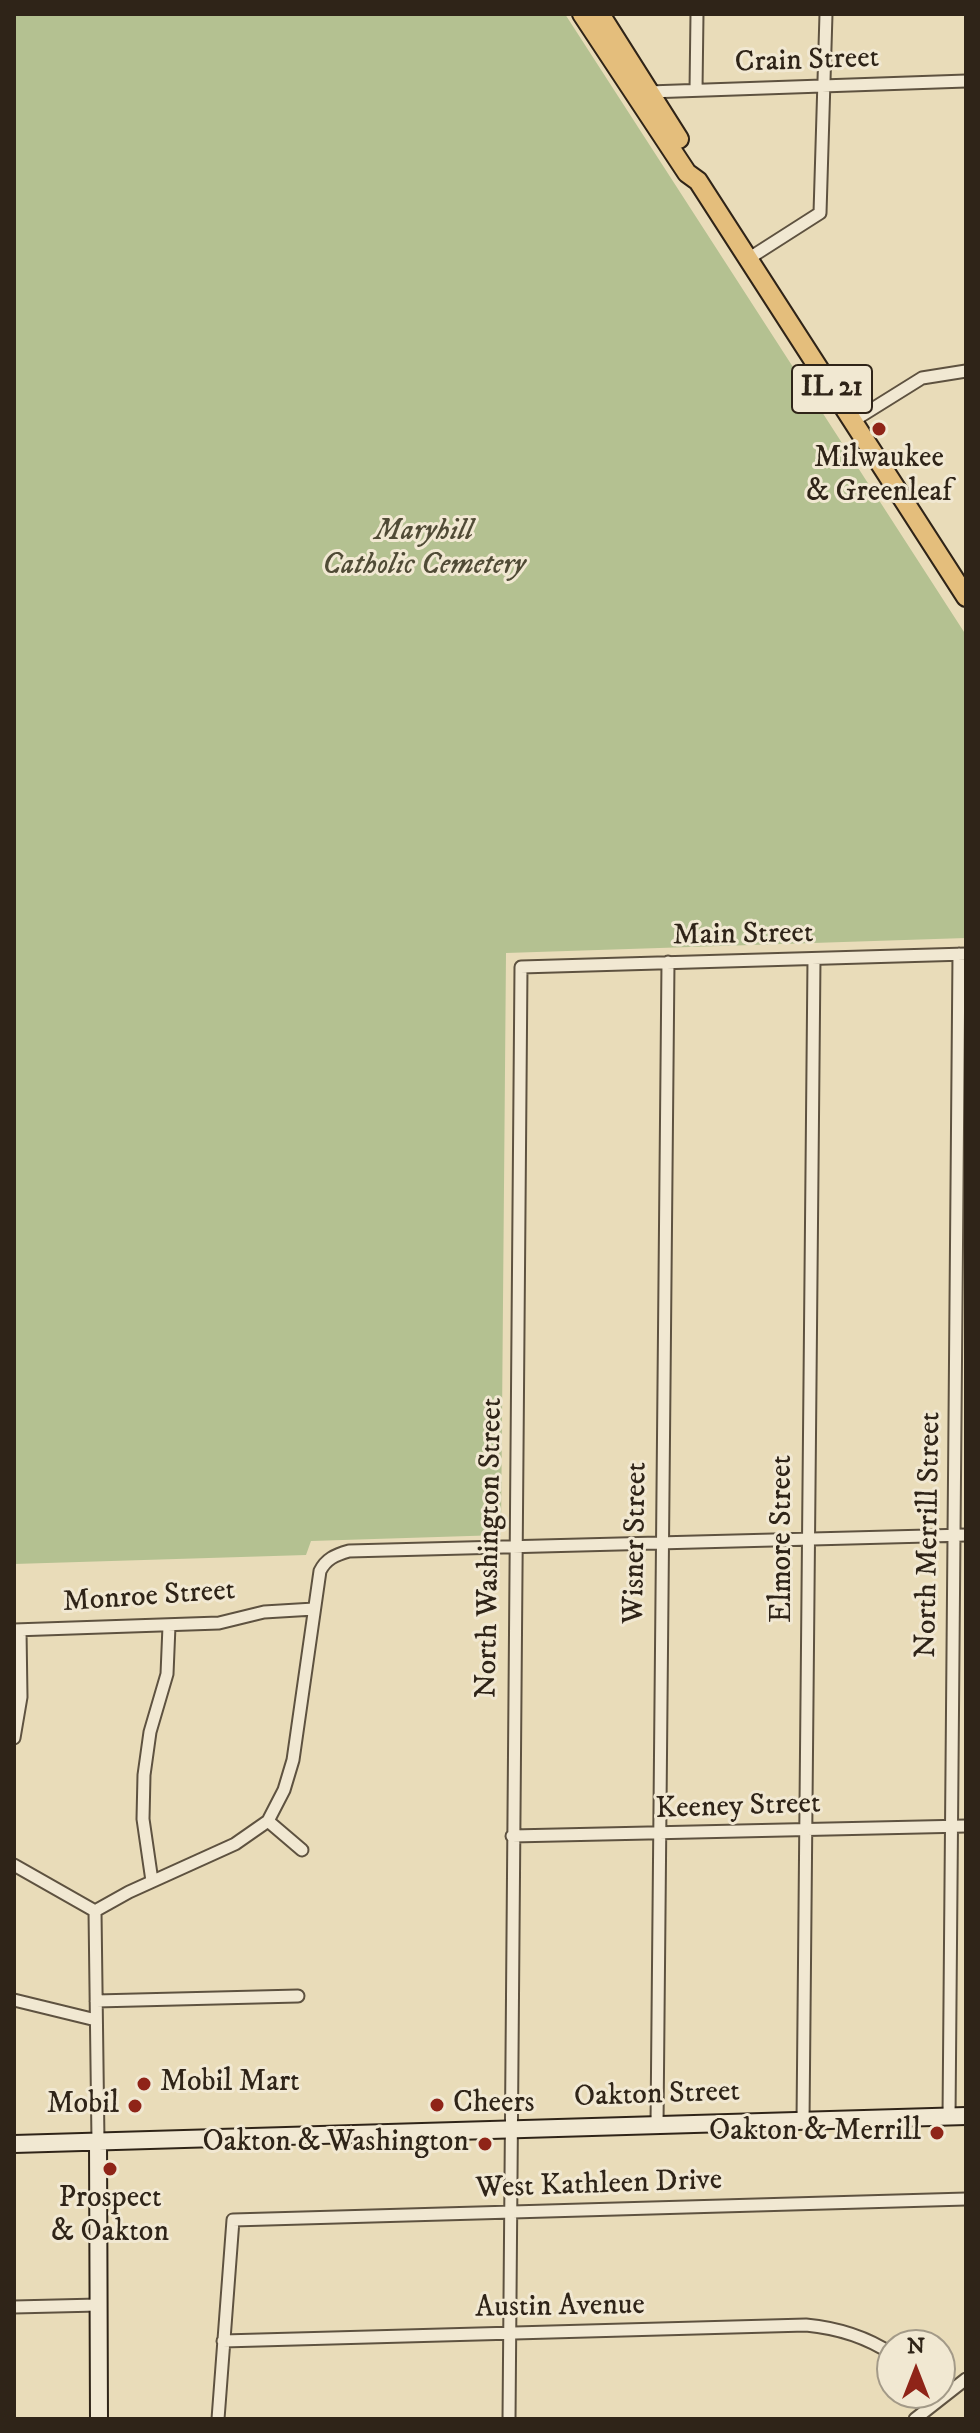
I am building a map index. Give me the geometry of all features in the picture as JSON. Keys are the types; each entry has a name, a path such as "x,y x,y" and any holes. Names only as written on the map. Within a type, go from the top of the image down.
{"main road":[{"name":"IL 21","path":"582,14 687,173 698,181 966,597"},
{"name":"IL 21","path":"600,14 696,167 698,181"},
{"name":"Oakton Street","path":"14,2144 958,2116"},
{"path":"98,2141 99,2419"}],"street":[{"path":"696,90 697,14"},
{"path":"748,259 820,213 826,14"},
{"name":"Crain Street","path":"649,92 966,81"},
{"path":"853,421 922,378 966,371"},
{"name":"Main Street","path":"521,967 962,954"},
{"name":"North Merrill Street","path":"958,2116 951,1826 960,1535 962,954"},
{"name":"Elmore Street","path":"803,2120 814,959"},
{"name":"Wisner Street","path":"657,2124 668,962"},
{"name":"North Washington Street","path":"509,2419 521,967"},
{"path":"95,1911 152,1881 235,1844 268,1821 284,1790 293,1760 320,1571 337,1554 349,1551 960,1535"},
{"name":"Monroe Street","path":"17,1630 219,1623 264,1612 314,1609"},
{"path":"152,1881 143,1819 143,1786 150,1732 167,1674 169,1626"},
{"path":"14,1738 21,1697 17,1630"},
{"path":"268,1821 302,1850"},
{"name":"Keeney Street","path":"512,1836 966,1826"},
{"path":"14,1865 95,1911"},
{"path":"95,1911 98,2141"},
{"path":"96,2001 298,1996"},
{"path":"14,2000 96,2020"},
{"name":"West Kathleen Drive","path":"223,2341 233,2220 966,2199"},
{"path":"14,2307 98,2305"},
{"name":"Austin Avenue","path":"223,2341 806,2325 854,2334 876,2346"},
{"path":"218,2419 223,2341"}],"green space":[{"name":"Maryhill Catholic Cemetery","path":"14,14 565,14 966,635 966,938 506,953 501,1535 311,1541 306,1555 14,1564"}],"place":[{"name":"Milwaukee & Greenleaf","path":"879,429"},
{"name":"Mobil Mart","path":"144,2084"},
{"name":"Cheers","path":"437,2105"},
{"name":"Mobil","path":"135,2106"},
{"name":"Oakton & Merrill","path":"937,2133"},
{"name":"Oakton & Washington","path":"485,2144"},
{"name":"Prospect & Oakton","path":"110,2169"}]}
